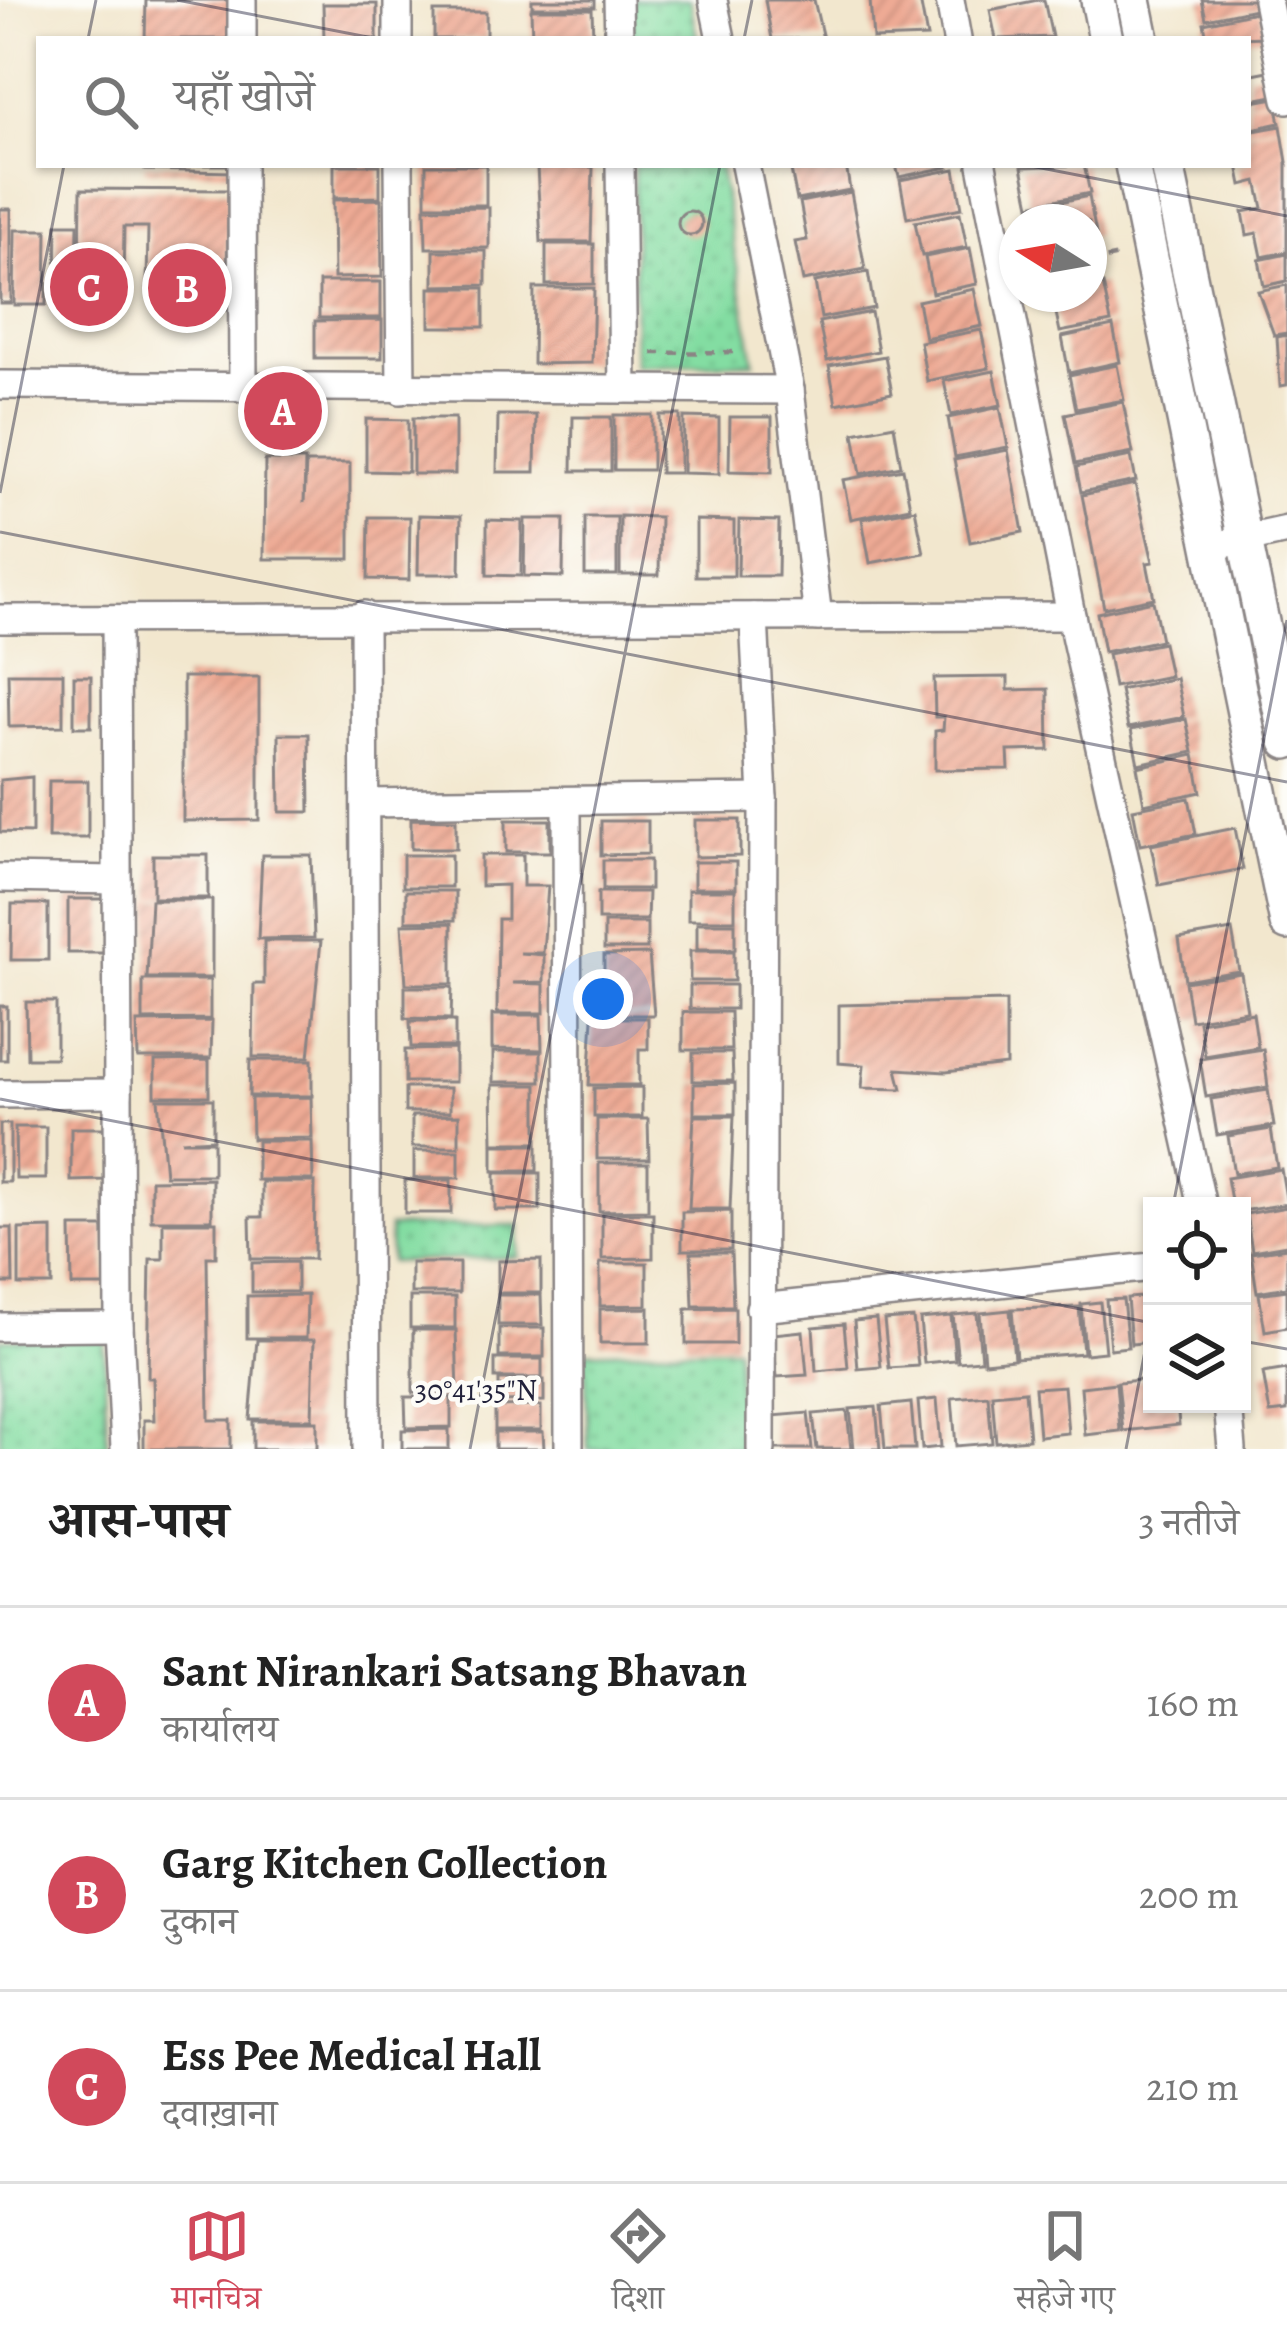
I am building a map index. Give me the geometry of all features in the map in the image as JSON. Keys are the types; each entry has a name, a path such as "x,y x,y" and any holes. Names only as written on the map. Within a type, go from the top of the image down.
{"street":[{"path":"242,0 242,36"},
{"path":"398,0 398,36"},
{"path":"619,0 619,36"},
{"path":"713,0 720,36"},
{"path":"950,0 956,36"},
{"path":"1098,0 1105,36"},
{"path":"1134,0 1141,36"},
{"path":"1267,0 1287,99"},
{"path":"242,168 243,388"},
{"path":"399,168 401,390"},
{"path":"620,168 623,389"},
{"path":"747,168 790,390 818,617"},
{"path":"983,168 1071,616 1200,1197"},
{"path":"1133,168 1287,923"},
{"path":"1169,168 1287,742"},
{"path":"0,386 790,390"},
{"path":"1210,547 1287,530"},
{"path":"364,615 367,1449"},
{"path":"0,619 1071,616"},
{"path":"754,617 763,798 761,1449"},
{"path":"116,619 119,1326 125,1449"},
{"path":"365,802 763,798"},
{"path":"567,803 568,1449"},
{"path":"0,878 117,880"},
{"path":"0,1094 118,1094"},
{"path":"760,1308 1143,1268"},
{"path":"0,1327 119,1326"},
{"path":"1224,1448 1227,1413"}],"path":[{"path":"651,353 736,352"}],"green space":[{"path":"632,0 690,0 696,36 633,36"},
{"path":"634,168 720,168 754,362 635,365"},
{"path":"518,1225 518,1257 390,1262 389,1227"},
{"path":"0,1339 104,1339 107,1449 0,1449"},
{"path":"736,1347 740,1449 588,1449 585,1352"}],"building":[{"path":"146,0 233,0 233,36 145,36"},
{"path":"532,0 595,0 595,7 532,7"},
{"path":"765,0 814,0 822,36 771,36"},
{"path":"870,0 920,0 927,36 873,36"},
{"path":"1044,0 1052,36 995,36 990,10"},
{"path":"1202,0 1258,0 1260,8 1206,19"},
{"path":"323,4 377,4 377,36 324,36"},
{"path":"531,9 592,9 593,36 532,36"},
{"path":"1260,11 1266,37 1206,36 1204,23"},
{"path":"434,12 486,12 486,36 434,36"},
{"path":"1268,71 1273,96 1251,100 1251,74"},
{"path":"1275,98 1280,123 1251,129 1251,102"},
{"path":"1281,126 1287,162 1287,252 1262,257 1257,233 1247,235 1243,212 1263,208 1257,181 1242,185 1239,168 1251,168 1251,131"},
{"path":"233,168 233,172 145,170"},
{"path":"334,168 380,168 380,197 334,198"},
{"path":"426,168 486,168 486,205 426,205"},
{"path":"537,168 593,168 591,242 541,242"},
{"path":"791,168 846,168 850,190 797,200"},
{"path":"897,168 943,168 899,177"},
{"path":"1022,168 1085,168 1090,193 1030,204"},
{"path":"955,169 962,208 907,218 900,180"},
{"path":"81,189 228,190 227,287 147,287 148,227 124,227 123,284 80,284"},
{"path":"851,192 865,269 803,281 795,242 807,240 800,202"},
{"path":"1089,196 1090,204 1050,204"},
{"path":"381,199 382,277 334,278 333,200"},
{"path":"489,207 489,248 426,248 425,208"},
{"path":"0,209 11,209 11,303 0,303"},
{"path":"690,211 702,223 690,235 678,223"},
{"path":"960,213 967,247 922,256 915,222"},
{"path":"57,224 78,224 77,283 56,283"},
{"path":"15,230 47,230 46,305 14,305"},
{"path":"546,244 594,244 594,284 546,285"},
{"path":"970,248 977,284 932,293 925,257"},
{"path":"434,251 486,251 486,285 434,286"},
{"path":"1287,254 1287,281 1264,286 1259,260"},
{"path":"868,272 874,308 821,318 815,282"},
{"path":"319,282 381,282 381,318 319,318"},
{"path":"1287,285 1287,333 1274,335 1258,291"},
{"path":"430,288 484,288 484,327 430,327"},
{"path":"534,288 594,288 592,363 533,364"},
{"path":"974,289 982,326 925,338 918,301"},
{"path":"1107,303 1111,322 1060,332 1056,312 1107,312"},
{"path":"871,312 878,351 827,361 819,322"},
{"path":"382,320 382,358 315,358 315,321"},
{"path":"1113,326 1120,362 1069,373 1062,337"},
{"path":"981,330 989,368 927,381 920,342"},
{"path":"1287,335 1287,385 1280,386 1277,337"},
{"path":"885,356 892,393 836,404 829,366"},
{"path":"1117,365 1124,400 1076,409 1069,375"},
{"path":"994,371 1001,405 951,415 944,381"},
{"path":"1123,402 1133,453 1075,464 1065,414"},
{"path":"1000,407 1008,447 955,457 948,418"},
{"path":"498,415 536,415 535,472 497,472"},
{"path":"614,415 652,415 652,470 614,470"},
{"path":"660,415 680,415 680,473 660,473"},
{"path":"573,417 611,417 611,471 572,471"},
{"path":"684,417 719,418 719,474 683,473"},
{"path":"730,417 772,417 772,472 729,471"},
{"path":"413,418 455,418 455,474 413,474"},
{"path":"366,419 408,420 408,472 366,471"},
{"path":"894,425 901,466 861,474 854,433"},
{"path":"1008,450 1023,532 970,542 954,460"},
{"path":"1131,456 1136,481 1081,492 1076,467"},
{"path":"265,460 305,460 304,503 306,463 350,463 350,559 264,559"},
{"path":"903,469 910,507 851,519 843,480"},
{"path":"1135,484 1153,562 1147,563 1154,598 1104,608 1082,495"},
{"path":"915,509 924,553 870,563 862,519"},
{"path":"419,515 461,516 460,574 418,574"},
{"path":"620,516 660,517 659,575 620,575"},
{"path":"369,517 410,517 409,580 368,579"},
{"path":"585,517 617,517 617,575 585,575"},
{"path":"525,519 564,519 563,577 524,576"},
{"path":"487,520 522,521 521,576 487,575"},
{"path":"696,520 734,521 734,576 696,576"},
{"path":"739,520 779,521 778,576 738,576"},
{"path":"1153,601 1161,640 1104,652 1097,613"},
{"path":"1163,643 1170,676 1114,687 1108,654"},
{"path":"8,673 63,673 63,726 9,727"},
{"path":"74,676 91,676 91,727 74,727"},
{"path":"183,677 259,677 259,820 183,821"},
{"path":"1008,677 1008,690 1048,689 1049,750 1008,751 1009,769 935,770 935,731 943,730 944,717 935,717 934,678"},
{"path":"1176,678 1184,717 1128,728 1120,690"},
{"path":"1186,719 1193,752 1138,764 1131,730"},
{"path":"279,734 309,734 310,812 280,812"},
{"path":"1194,755 1201,792 1144,804 1137,767"},
{"path":"32,777 32,833 0,832 0,780"},
{"path":"49,781 88,781 88,838 48,838"},
{"path":"1189,798 1196,834 1140,845 1133,809"},
{"path":"411,819 456,820 456,849 411,849"},
{"path":"506,820 550,820 550,852 506,852"},
{"path":"695,820 740,820 740,856 695,857"},
{"path":"601,821 648,821 648,854 601,855"},
{"path":"1235,828 1243,869 1159,885 1151,845"},
{"path":"153,855 208,855 208,898 153,898"},
{"path":"262,855 311,855 314,938 258,939"},
{"path":"403,855 451,855 451,887 403,887"},
{"path":"481,855 523,855 523,886 548,886 543,953 520,953 544,955 544,982 513,983 544,984 544,1013 497,1013 498,919 507,919 507,885 481,886"},
{"path":"603,860 650,860 650,889 603,889"},
{"path":"694,862 736,862 736,888 694,888"},
{"path":"688,890 735,890 735,920 688,920"},
{"path":"406,891 455,891 455,920 406,921"},
{"path":"598,892 648,892 647,920 598,920"},
{"path":"68,899 104,899 104,953 68,953"},
{"path":"151,900 212,900 212,978 147,978"},
{"path":"12,904 48,904 48,960 11,960"},
{"path":"452,923 452,984 406,984 402,924"},
{"path":"604,923 647,923 647,949 604,949"},
{"path":"697,923 735,923 735,949 697,949"},
{"path":"1232,930 1239,971 1185,980 1179,939"},
{"path":"264,941 321,941 309,1057 253,1057 254,984 264,984"},
{"path":"690,951 734,951 734,981 690,981"},
{"path":"649,954 654,1015 595,1015 595,988 604,988 604,955"},
{"path":"1241,973 1247,1011 1191,1020 1185,982"},
{"path":"143,980 210,980 210,1019 143,1020"},
{"path":"690,985 735,985 735,1009 690,1009"},
{"path":"405,987 452,987 451,1019 405,1018"},
{"path":"1006,1001 1006,1065 946,1072 897,1069 902,1089 862,1088 864,1065 839,1063 839,1005"},
{"path":"26,1002 56,1002 56,1058 27,1058"},
{"path":"0,1006 7,1006 7,1060 0,1060"},
{"path":"683,1012 730,1012 731,1050 683,1050"},
{"path":"1253,1013 1258,1047 1205,1056 1199,1022"},
{"path":"492,1015 541,1015 542,1050 492,1049"},
{"path":"593,1018 648,1018 648,1049 639,1049 639,1085 589,1085"},
{"path":"212,1021 211,1058 138,1058 137,1022"},
{"path":"410,1021 455,1021 455,1047 411,1047"},
{"path":"455,1049 455,1082 405,1082 405,1050"},
{"path":"1263,1049 1268,1087 1206,1097 1200,1059"},
{"path":"493,1052 541,1052 541,1082 493,1082"},
{"path":"693,1053 732,1053 733,1081 693,1081"},
{"path":"209,1060 209,1096 155,1096 155,1061"},
{"path":"250,1060 312,1060 312,1096 249,1096"},
{"path":"735,1083 735,1114 694,1114 694,1084"},
{"path":"492,1085 537,1085 537,1143 493,1143"},
{"path":"642,1087 642,1117 594,1117 594,1088"},
{"path":"405,1088 450,1088 450,1112 405,1112"},
{"path":"1268,1090 1274,1126 1217,1135 1211,1099"},
{"path":"311,1097 312,1138 252,1139 251,1098"},
{"path":"158,1099 213,1099 213,1139 181,1141 213,1141 213,1175 165,1175"},
{"path":"459,1115 459,1147 412,1147 412,1116"},
{"path":"694,1116 734,1116 730,1209 689,1209"},
{"path":"597,1119 648,1119 649,1159 597,1159"},
{"path":"0,1124 10,1124 10,1182 0,1182"},
{"path":"15,1127 46,1127 46,1179 16,1179"},
{"path":"71,1128 104,1128 105,1180 71,1181"},
{"path":"1271,1129 1277,1167 1234,1174 1228,1136"},
{"path":"257,1141 312,1141 313,1180 257,1180"},
{"path":"493,1145 537,1145 537,1171 493,1171"},
{"path":"414,1151 459,1151 459,1178 414,1178"},
{"path":"599,1163 648,1163 648,1210 599,1211"},
{"path":"1281,1169 1287,1204 1251,1210 1251,1197 1230,1197 1227,1178"},
{"path":"495,1173 540,1173 540,1210 495,1210"},
{"path":"212,1179 212,1220 151,1220 151,1180"},
{"path":"405,1180 451,1180 451,1213 405,1213"},
{"path":"262,1182 315,1182 314,1259 251,1259 250,1217 262,1217"},
{"path":"1287,1207 1287,1245 1252,1251 1251,1213"},
{"path":"731,1211 731,1250 682,1250 682,1212"},
{"path":"602,1213 653,1213 653,1258 602,1259"},
{"path":"163,1222 216,1222 216,1257 207,1257 209,1420 231,1420 231,1449 144,1449 144,1420 154,1420 153,1378 148,1378 150,1259 163,1259"},
{"path":"71,1227 104,1227 105,1286 72,1286"},
{"path":"0,1228 12,1228 13,1283 0,1283"},
{"path":"52,1228 52,1285 19,1285 19,1229"},
{"path":"1287,1248 1287,1287 1257,1292 1251,1253"},
{"path":"691,1253 731,1253 733,1306 693,1306"},
{"path":"541,1260 541,1293 498,1293 498,1261"},
{"path":"297,1262 297,1292 252,1292 252,1263"},
{"path":"411,1263 459,1263 459,1293 411,1293"},
{"path":"600,1263 647,1263 647,1305 600,1306"},
{"path":"1287,1290 1287,1327 1265,1331 1259,1294"},
{"path":"307,1295 306,1338 247,1338 247,1296"},
{"path":"498,1295 541,1295 542,1325 498,1325"},
{"path":"410,1297 455,1297 455,1328 410,1328"},
{"path":"1143,1297 1143,1343 1131,1344 1127,1298"},
{"path":"1123,1299 1128,1347 1110,1349 1106,1300"},
{"path":"1100,1302 1105,1352 1085,1354 1081,1304"},
{"path":"1079,1307 1083,1353 1016,1358 1012,1309"},
{"path":"649,1308 649,1343 600,1343 600,1309"},
{"path":"735,1308 735,1344 686,1344 686,1309"},
{"path":"1010,1310 1014,1359 984,1362 980,1313"},
{"path":"977,1313 981,1360 958,1362 953,1315"},
{"path":"951,1316 955,1360 924,1363 920,1319"},
{"path":"913,1318 918,1366 889,1368 884,1320"},
{"path":"876,1319 881,1367 858,1369 854,1321"},
{"path":"844,1324 848,1368 816,1371 813,1327"},
{"path":"499,1328 544,1328 544,1357 499,1357"},
{"path":"413,1330 456,1330 458,1393 413,1393"},
{"path":"803,1331 807,1375 777,1377 773,1334"},
{"path":"257,1340 314,1340 312,1419 250,1419"},
{"path":"495,1359 542,1359 542,1378 495,1378"},
{"path":"1287,1369 1287,1411 1270,1413 1263,1373"},
{"path":"499,1380 544,1380 544,1401 499,1402"},
{"path":"1143,1380 1143,1413 1178,1413 1179,1425 1123,1431 1118,1382"},
{"path":"1116,1383 1120,1431 1085,1435 1081,1387"},
{"path":"1064,1386 1068,1433 1039,1436 1035,1388"},
{"path":"1025,1391 1029,1439 996,1442 992,1394"},
{"path":"988,1395 992,1443 956,1446 952,1398"},
{"path":"405,1397 451,1397 451,1427 406,1428"},
{"path":"937,1399 941,1447 922,1449 918,1401"},
{"path":"911,1403 915,1449 885,1449 881,1406"},
{"path":"541,1406 541,1430 495,1430 495,1407"},
{"path":"876,1407 880,1449 854,1449 850,1409"},
{"path":"847,1411 851,1449 817,1449 813,1414"},
{"path":"808,1413 812,1449 775,1449 772,1416"},
{"path":"253,1421 317,1421 317,1449 253,1449"},
{"path":"449,1429 449,1449 402,1449 402,1430"},
{"path":"495,1432 543,1432 544,1449 495,1449"}],"place":[{"name":"Ess Pee Medical Hall","path":"89,287"},
{"name":"Garg Kitchen Collection","path":"187,288"},
{"name":"Sant Nirankari Satsang Bhavan","path":"283,411"}]}
